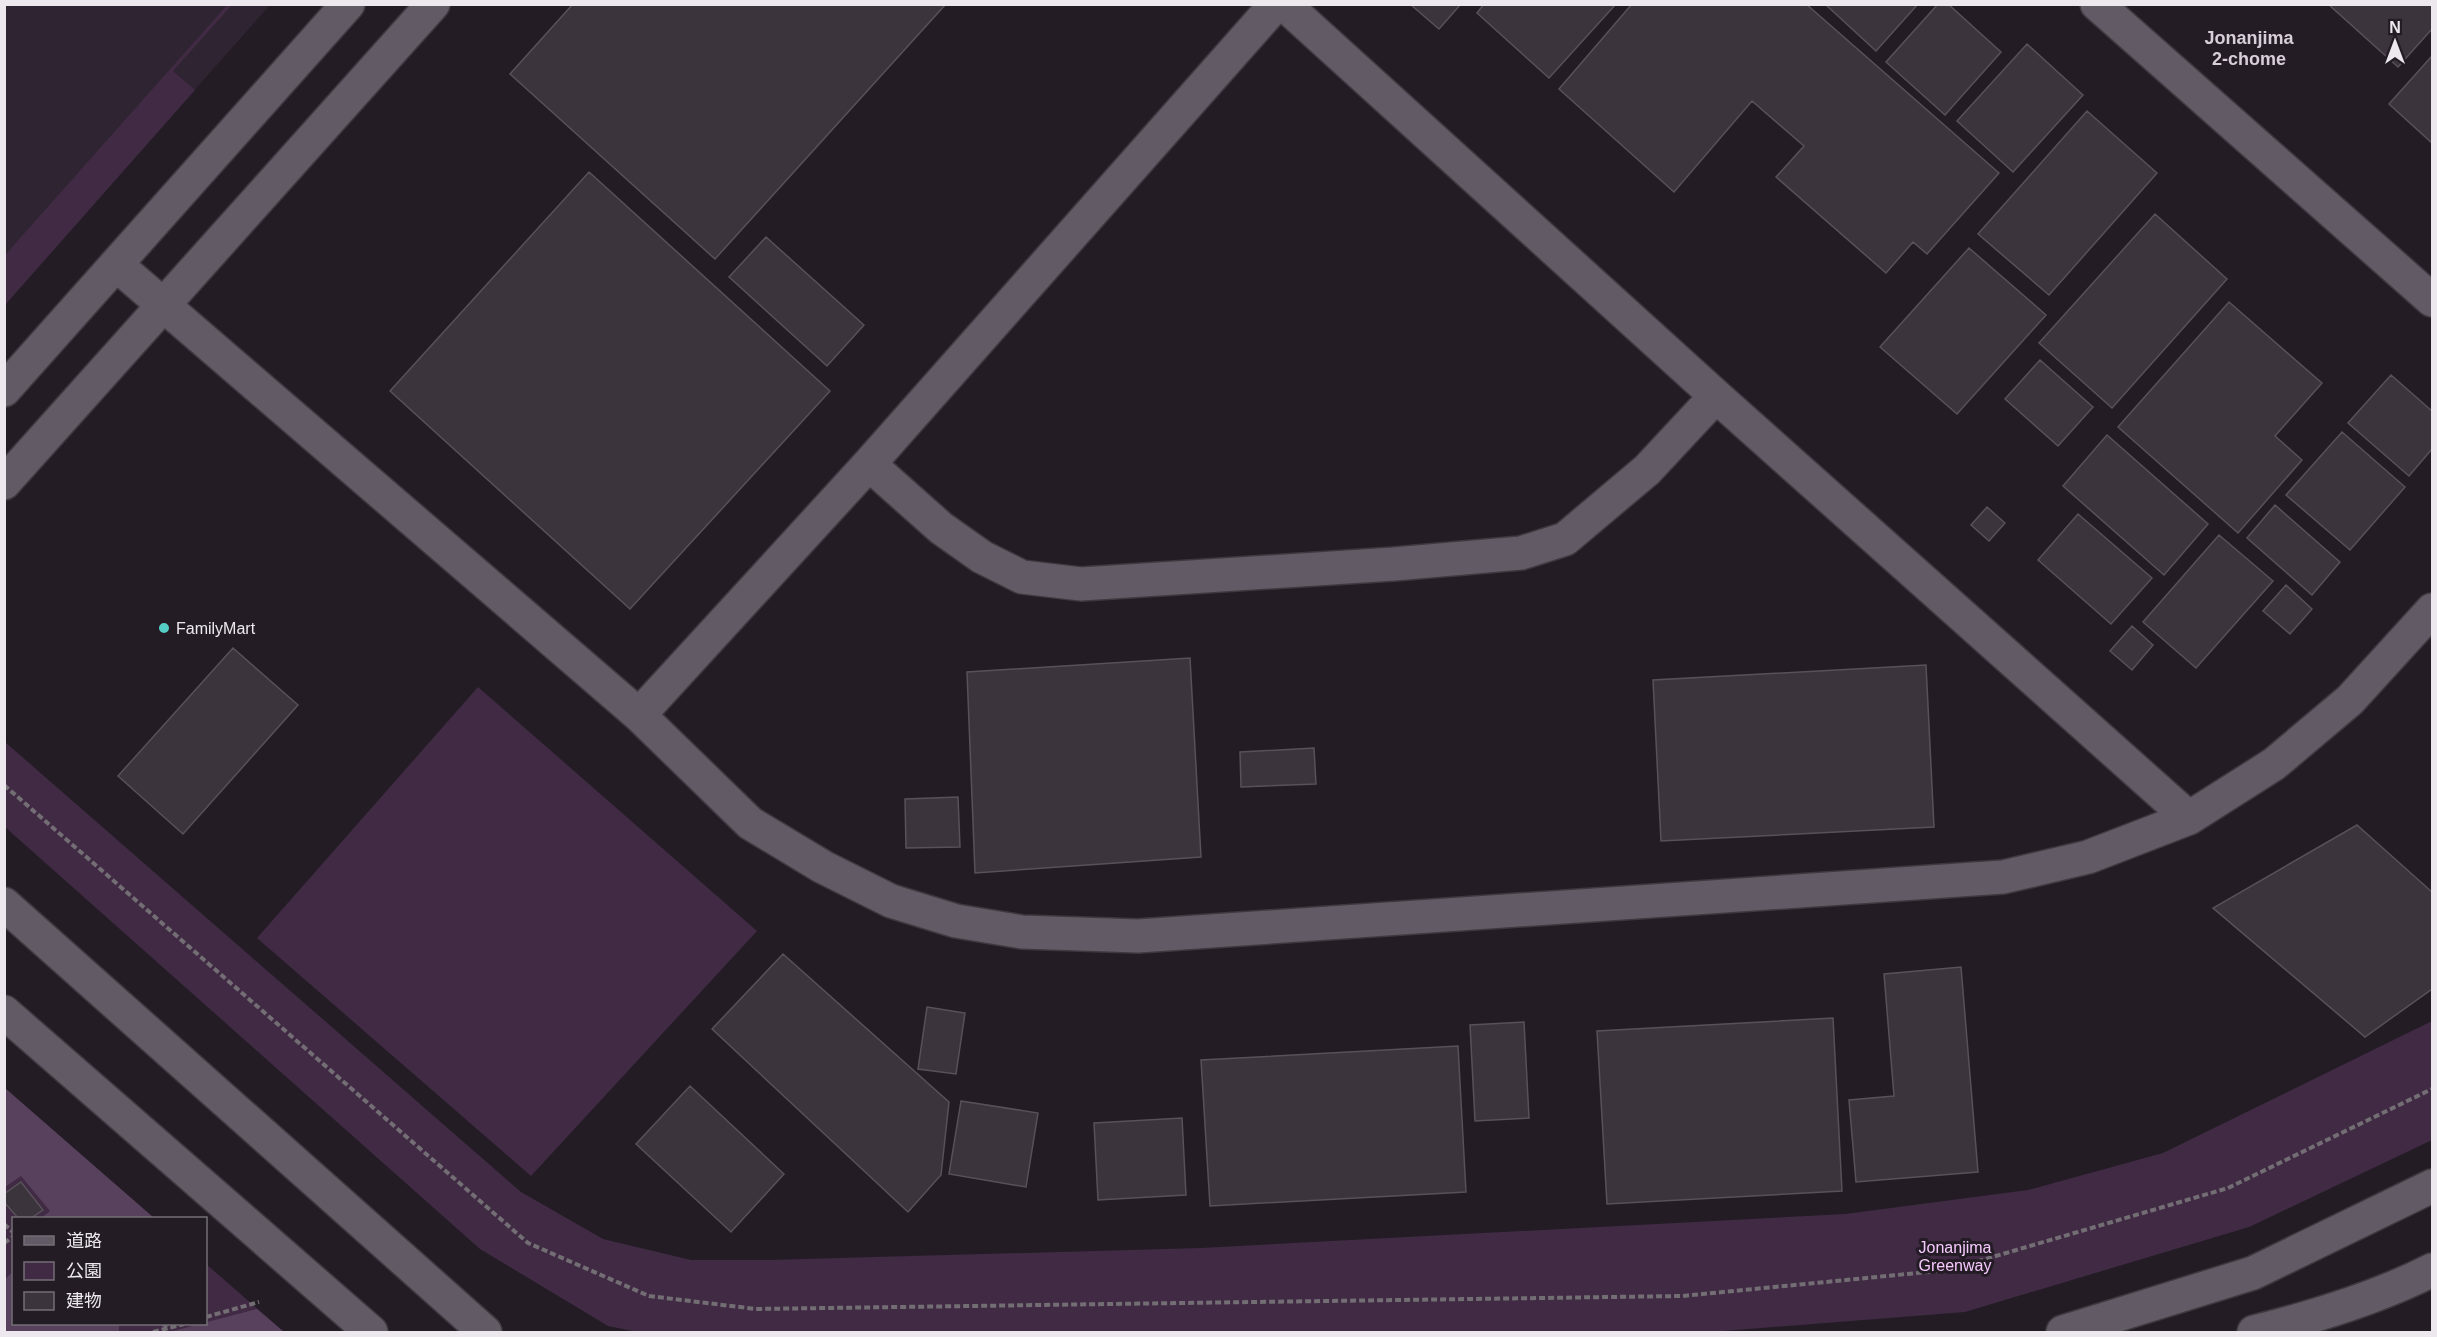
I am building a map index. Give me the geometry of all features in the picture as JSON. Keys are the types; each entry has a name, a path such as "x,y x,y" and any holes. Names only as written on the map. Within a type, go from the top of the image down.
{"street":[{"path":"4,390 118,266 348,4"},
{"path":"4,483 433,4"},
{"path":"639,716 869,464 1276,4"},
{"path":"1284,4 1716,396 2188,818"},
{"path":"2097,4 2433,300"},
{"path":"118,266 639,716 750,823 822,867 891,901 956,921 1022,932 1138,936 2003,877 2088,857 2188,818 2274,764 2350,700 2433,610"},
{"path":"869,464 941,528 982,557 1022,577 1081,584 1394,564 1521,553 1565,539 1647,470 1716,396"},
{"path":"4,904 486,1332"},
{"path":"4,1012 371,1332"},
{"path":"2063,1332 2253,1273 2433,1186"},
{"path":"2254,1332 2288,1324 2433,1270"}],"path":[{"path":"4,785 528,1243 649,1296 756,1309 1682,1296 1948,1270 2228,1188 2433,1089"},
{"path":"207,1317 259,1302"},
{"path":"166,1325 171,1327"},
{"path":"153,1332 178,1325"}],"shaded area":[{"path":"5,5 270,5 5,304"},
{"path":"5,1088 153,1217 42,1217 50,1211 21,1176 5,1187"},
{"path":"12,1273 12,1325 119,1325 119,1332 5,1332 5,1279"},
{"path":"257,1309 284,1332 169,1332 196,1325 207,1325 207,1322"}],"green space":[{"path":"227,5 232,5 173,71 195,90 5,305 5,255"},
{"path":"478,687 757,931 531,1176 257,938"},
{"name":"Jonanjima Greenway","path":"5,742 521,1192 603,1239 691,1260 769,1260 1201,1248 1845,1214 2028,1190 2163,1153 2432,1021 2432,1140 2249,1227 1965,1312 1711,1332 637,1332 608,1326 480,1249 5,827"},
{"path":"4,1088 153,1217 12,1217 12,1325 207,1325 207,1265 284,1332 5,1332"}],"building":[{"path":"573,4 946,4 715,259 510,74"},
{"path":"1410,4 1461,4 1439,29"},
{"path":"1484,4 1616,4 1549,78 1477,13"},
{"path":"1632,4 1806,4 1999,173 1927,254 1913,242 1886,273 1776,177 1804,146 1752,101 1674,192 1559,89"},
{"path":"1825,4 1918,4 1876,51"},
{"path":"1938,4 1948,4 2001,52 1945,115 1886,62"},
{"path":"2328,4 2432,4 2432,29 2398,67"},
{"path":"2027,44 2083,95 2013,172 1957,121"},
{"path":"2432,56 2432,143 2389,104"},
{"path":"2087,111 2157,173 2049,295 1978,234"},
{"path":"589,172 830,391 630,609 390,391"},
{"path":"2155,214 2227,279 2112,408 2039,343"},
{"path":"766,237 864,325 827,366 729,277"},
{"path":"1969,248 2046,315 1957,414 1880,347"},
{"path":"2229,302 2322,383 2275,436 2302,460 2238,533 2118,427"},
{"path":"2040,360 2093,407 2058,446 2005,399"},
{"path":"2391,375 2432,411 2432,449 2409,476 2348,423"},
{"path":"2342,432 2405,487 2350,550 2286,495"},
{"path":"2107,435 2208,524 2164,575 2063,486"},
{"path":"2275,505 2340,562 2312,595 2247,538"},
{"path":"1987,507 2005,523 1989,541 1971,525"},
{"path":"2078,514 2152,578 2111,624 2038,560"},
{"path":"2219,535 2273,581 2196,668 2143,622"},
{"path":"2286,585 2312,609 2290,634 2263,611"},
{"path":"2132,626 2153,645 2132,670 2110,651"},
{"path":"233,648 298,705 183,834 118,776"},
{"path":"1190,658 1201,857 975,873 967,672"},
{"path":"1926,665 1934,827 1661,841 1653,680"},
{"path":"1314,748 1316,784 1241,787 1240,752"},
{"path":"958,797 960,847 906,848 905,799"},
{"path":"2357,825 2432,892 2432,989 2365,1037 2213,908"},
{"path":"783,954 949,1102 941,1175 908,1212 712,1029"},
{"path":"1961,967 1978,1172 1856,1182 1849,1100 1894,1096 1884,974"},
{"path":"927,1007 965,1013 956,1074 918,1069"},
{"path":"1833,1018 1842,1191 1607,1204 1597,1031"},
{"path":"1524,1022 1529,1118 1475,1121 1470,1025"},
{"path":"1458,1046 1466,1192 1210,1206 1201,1060"},
{"path":"690,1086 784,1174 731,1232 636,1144"},
{"path":"961,1101 1038,1113 1026,1187 949,1174"},
{"path":"1182,1118 1186,1195 1098,1200 1094,1123"},
{"path":"21,1182 43,1210 32,1217 17,1217 4,1202 4,1194"}],"place":[{"name":"FamilyMart","path":"164,628"}],"district":[{"name":"Jonanjima 2-chome","path":"2249,48"}]}
